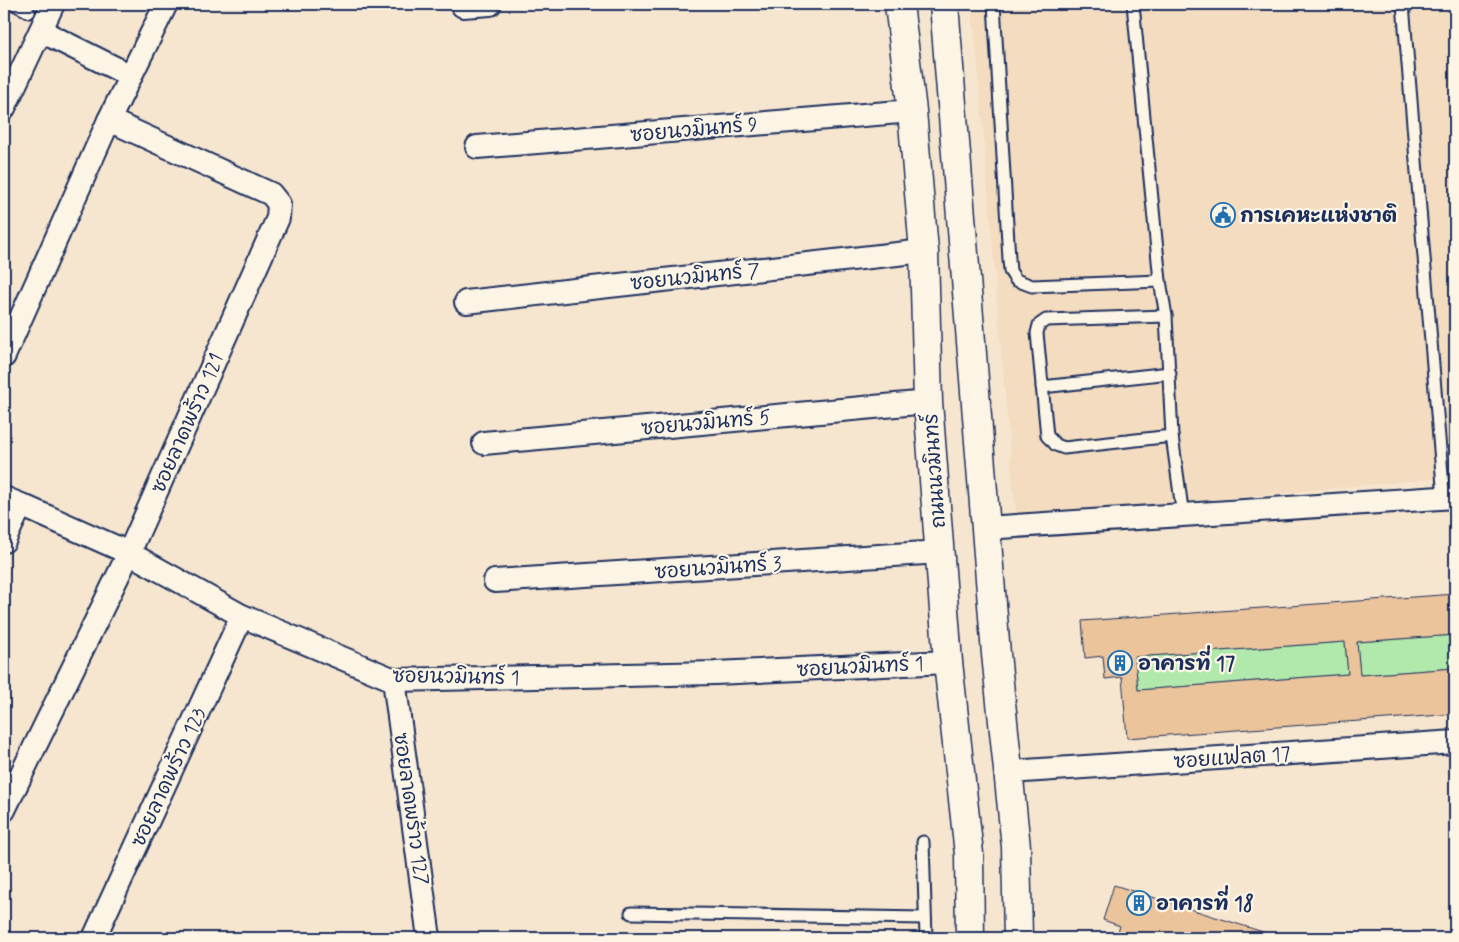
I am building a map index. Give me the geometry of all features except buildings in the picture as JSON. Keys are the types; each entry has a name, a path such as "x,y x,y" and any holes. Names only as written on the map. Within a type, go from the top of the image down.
{"main road":[{"name":"ถนนนวมินทร์","path":"899,4 912,111 924,250 928,402 948,662 969,854 970,938"},
{"path":"944,4 985,528 1016,847 1018,938"}],"street":[{"path":"4,108 54,4"},
{"path":"4,356 109,120 166,4"},
{"path":"463,6 490,4"},
{"path":"41,31 131,76"},
{"name":"ซอยนวมินทร์ 9","path":"477,147 912,111"},
{"name":"ซอยลาดพร้าว 121","path":"4,810 129,553 278,218 279,204 271,194 109,120"},
{"name":"ซอยนวมินทร์ 7","path":"466,302 924,250"},
{"name":"ซอยนวมินทร์ 5","path":"484,442 928,402"},
{"path":"985,528 1449,497"},
{"path":"4,541 13,502"},
{"name":"ซอยนวมินทร์ 1","path":"13,502 129,553 242,616 394,680 715,673 948,662"},
{"name":"ซอยนวมินทร์ 3","path":"495,581 940,552"},
{"name":"ซอยลาดพร้าว 123","path":"94,938 242,616"},
{"name":"ซอยลาดพร้าว 127","path":"394,680 429,938"},
{"name":"ซอยแฟลต 17","path":"1009,772 1455,742"}],"lane":[{"path":"14,4 29,12"},
{"path":"994,4 1010,271 1016,280 1032,286 1160,281"},
{"path":"1134,4 1160,281 1166,316 1172,436 1182,516"},
{"path":"1403,4 1449,497"},
{"path":"1166,316 1046,320 1038,325 1037,333 1047,436 1056,445 1062,448 1172,436"},
{"path":"1042,387 1170,373"},
{"path":"923,842 926,938"},
{"path":"631,913 925,918"}],"shaded area":[{"name":"การเคหะแห่งชาติ","path":"971,4 1455,4 1455,490 1443,492 1441,478 1016,518"}],"green space":[{"path":"1455,635 1455,668 1360,675 1357,642"},
{"path":"1345,642 1348,674 1138,690 1135,657"}],"place":[{"name":"การเคหะแห่งชาติ","path":"1223,215"},
{"name":"อาคารที่ 17","path":"1120,663"},
{"name":"อาคารที่ 18","path":"1139,903"}]}
